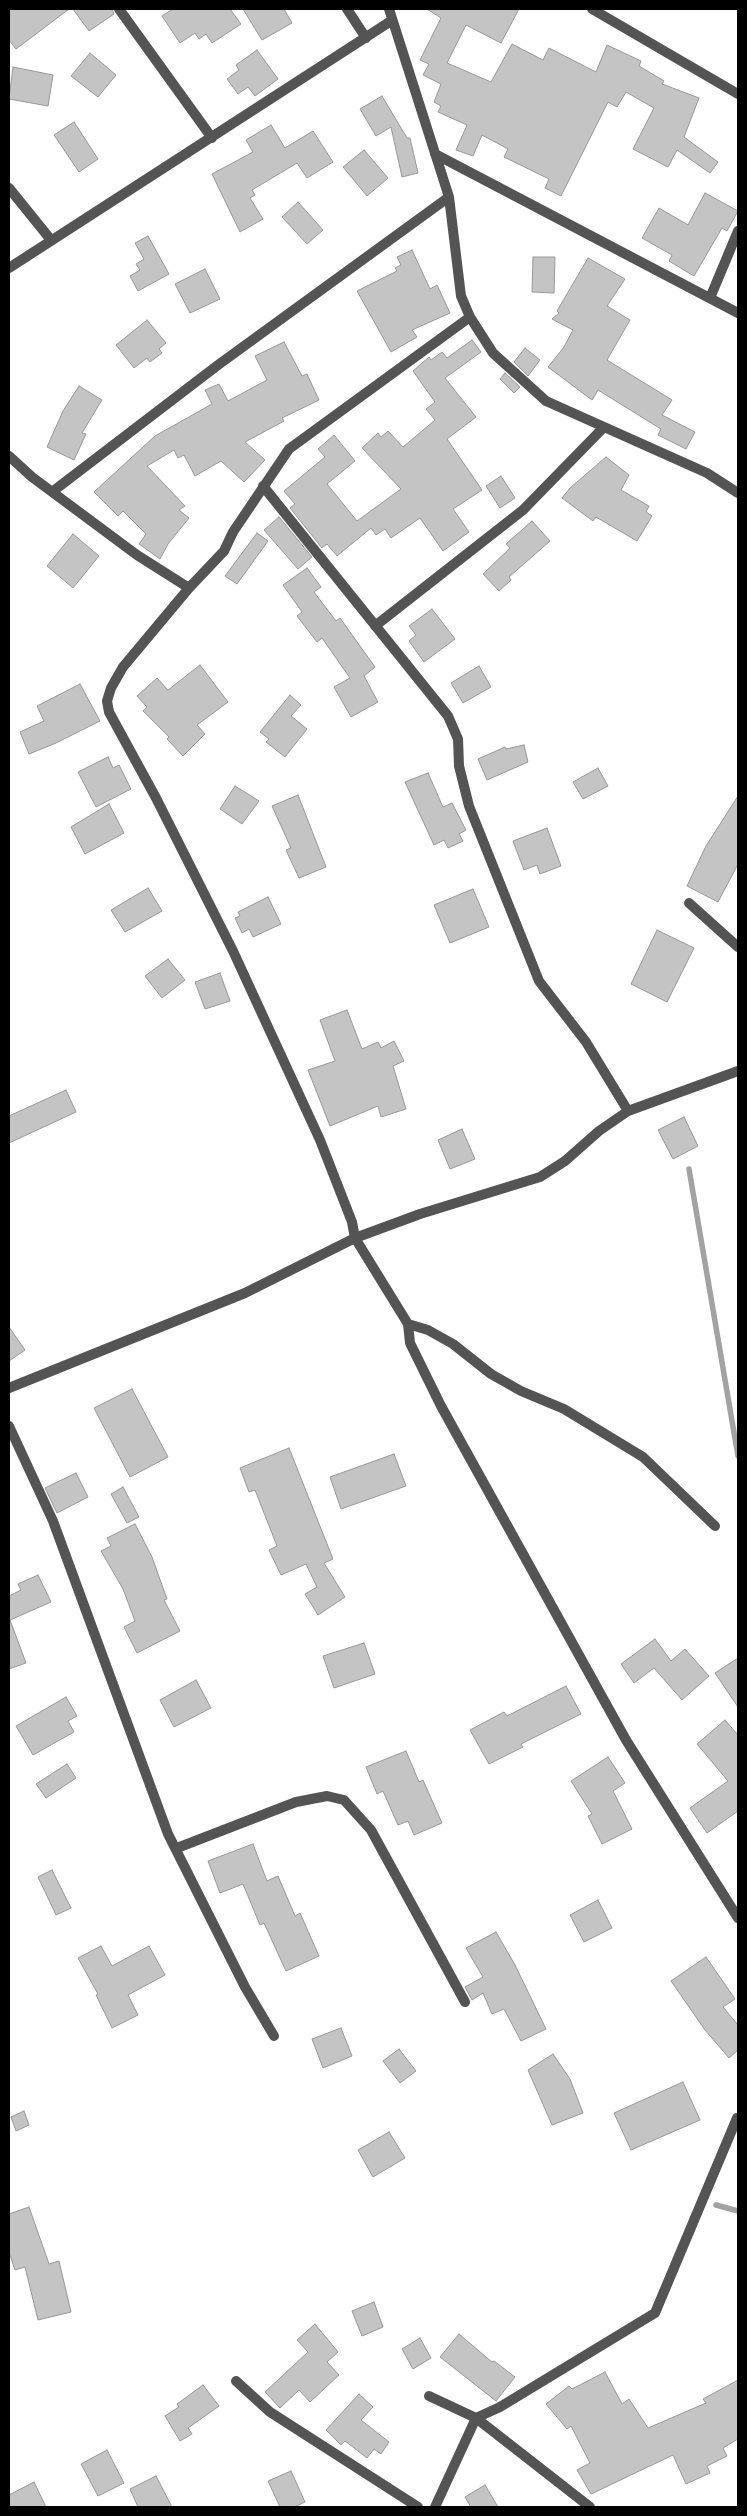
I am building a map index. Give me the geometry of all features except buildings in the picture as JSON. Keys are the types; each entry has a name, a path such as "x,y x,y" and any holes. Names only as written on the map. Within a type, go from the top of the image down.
{"street":[{"path":"119,9 212,138"},
{"path":"347,9 366,38"},
{"path":"389,9 391,21 449,197 462,296 470,317 493,353 546,401 707,473 738,492"},
{"path":"592,9 738,94"},
{"path":"9,268 391,21"},
{"path":"435,154 738,313"},
{"path":"9,188 51,240"},
{"path":"52,492 218,365 449,197"},
{"path":"710,298 738,231"},
{"path":"470,317 289,449 263,486 224,551 189,588 123,668 111,688 107,701 109,712 156,798 233,952 320,1140 352,1222 355,1238 408,1324 410,1343 441,1406 626,1740 738,1918"},
{"path":"375,626 523,510 604,427"},
{"path":"9,456 52,492 137,555 189,588"},
{"path":"263,486 448,716 458,738 459,766 469,806 539,981 586,1042 628,1111"},
{"path":"689,903 738,947"},
{"path":"9,1388 245,1292 355,1238 420,1214 540,1177 565,1161 599,1131 628,1111 738,1071"},
{"path":"408,1324 428,1330 453,1344 491,1374 521,1391 564,1409 643,1457 715,1526"},
{"path":"9,1426 53,1521 168,1834 177,1848 245,1987 274,2036"},
{"path":"177,1848 296,1802 327,1796 344,1800 371,1830 465,2002"},
{"path":"435,2507 476,2418 500,2407 655,2313 737,2118"},
{"path":"236,2381 270,2412 418,2507"},
{"path":"429,2396 476,2418 590,2507"}],"waterway":[{"path":"689,1169 738,1456"},
{"path":"716,2205 738,2211"}]}
